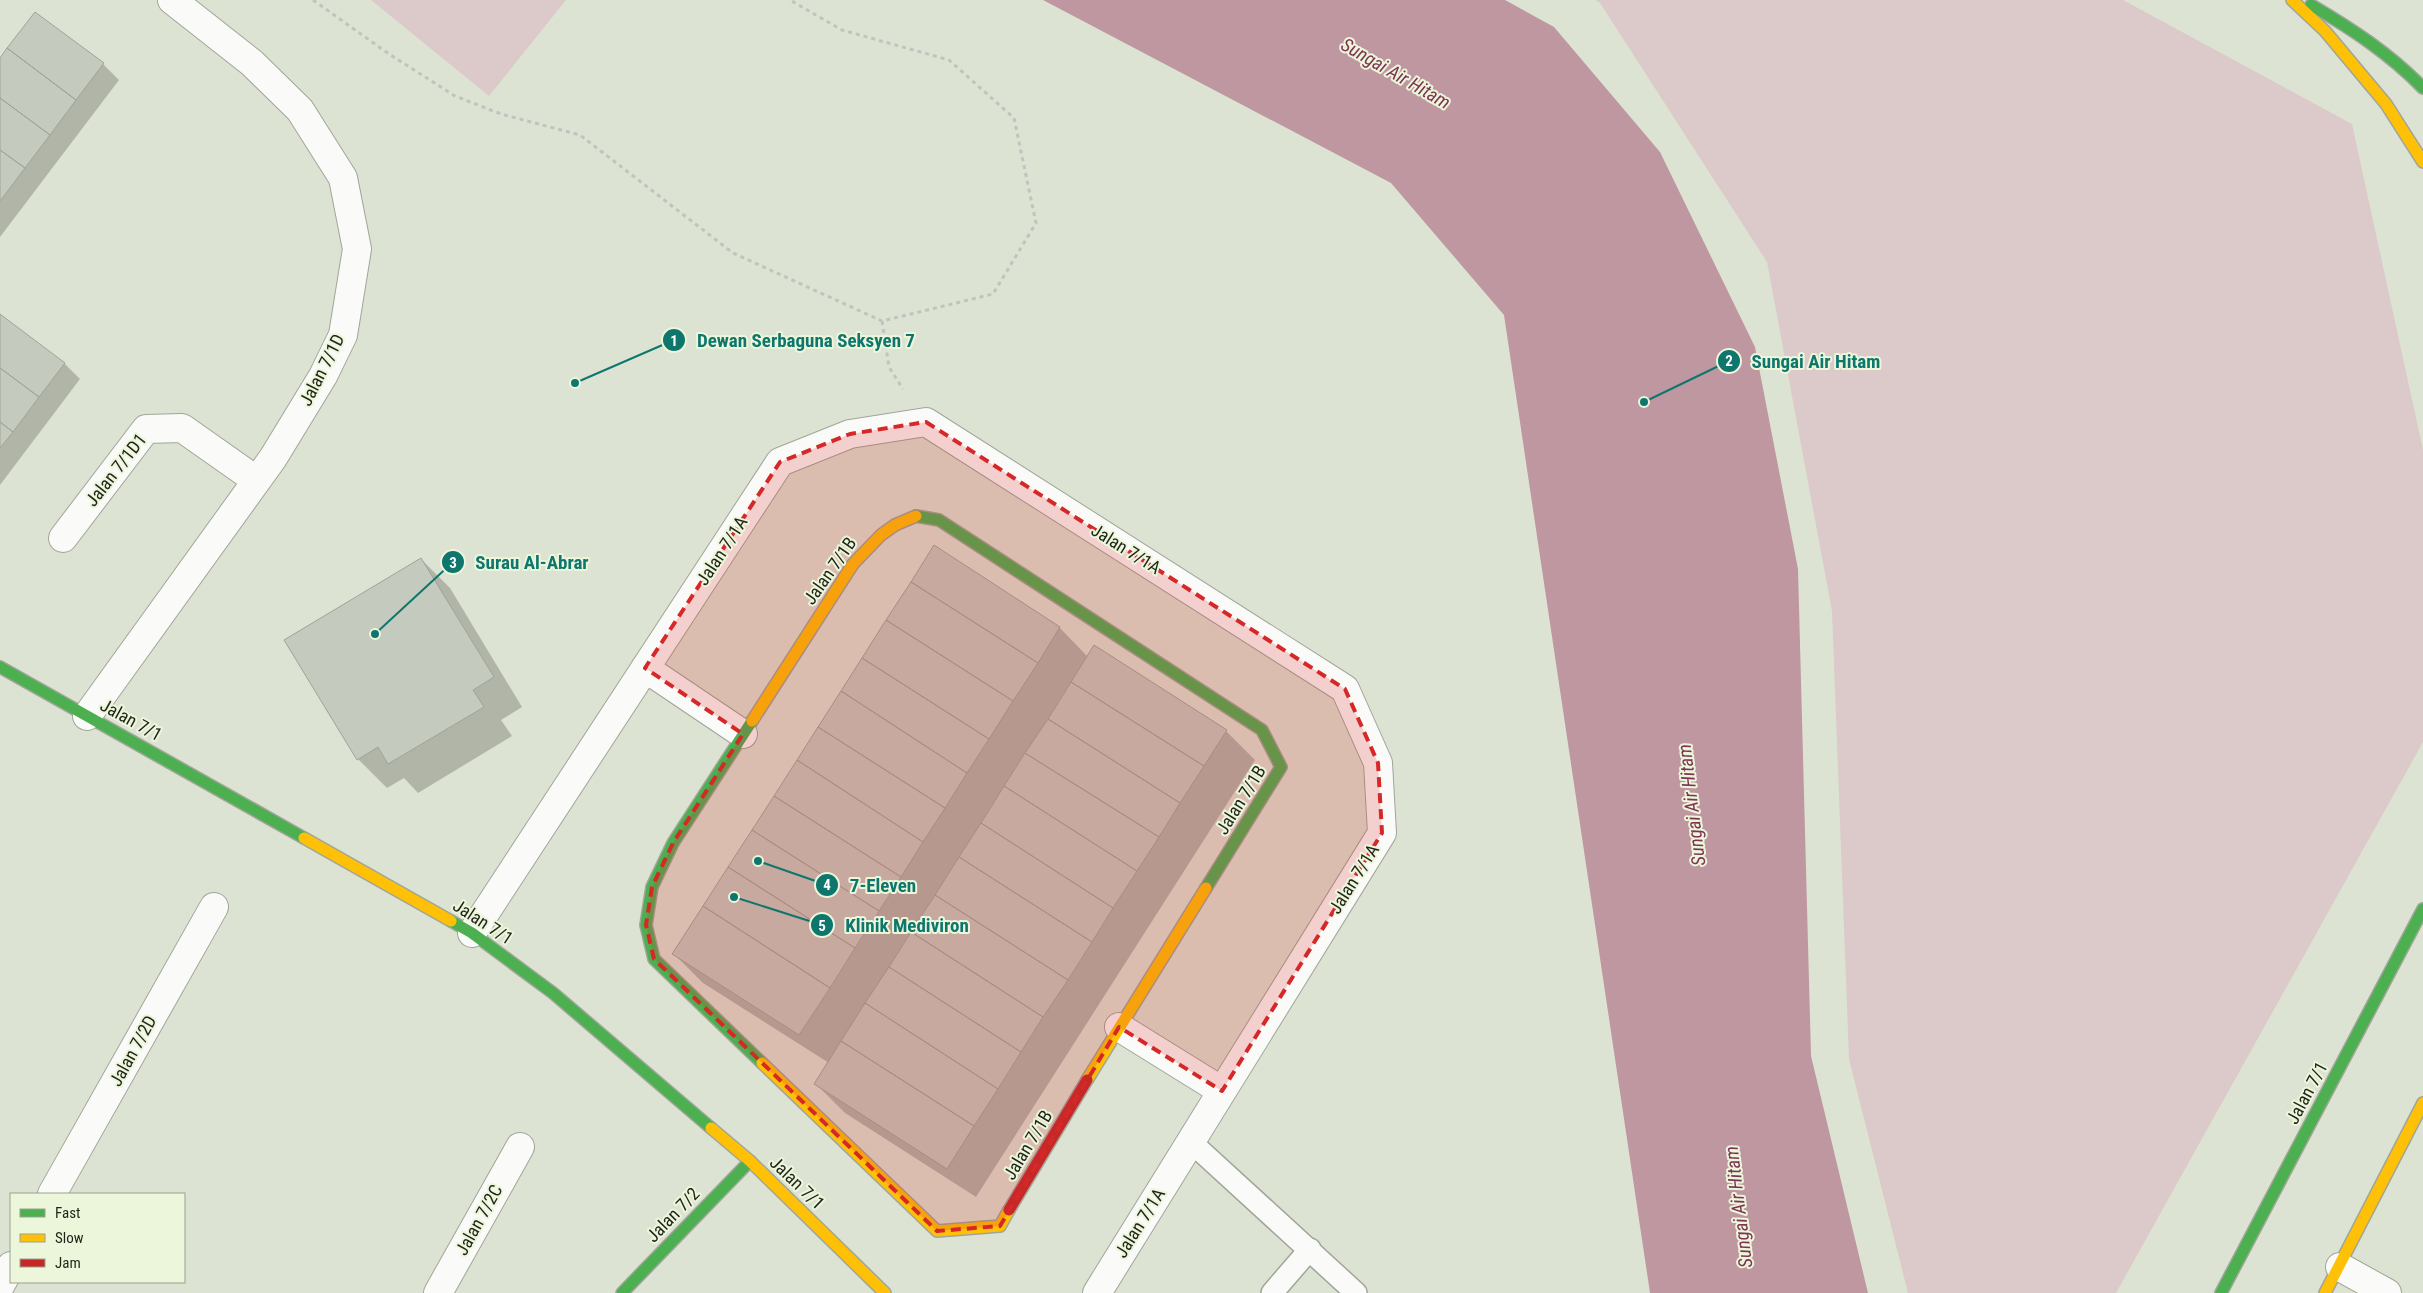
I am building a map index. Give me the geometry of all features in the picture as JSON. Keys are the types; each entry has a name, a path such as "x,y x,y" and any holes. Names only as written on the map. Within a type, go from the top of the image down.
{"street":[{"name":"Jalan 7/1D","path":"88,716 273,458 318,384 343,335 356,249 343,178 300,110 252,63 172,0"},
{"path":"2292,0 2325,31 2386,104 2423,162"},
{"path":"2302,0 2361,33 2386,51 2423,88"},
{"name":"Jalan 7/1A","path":"472,933 780,462 850,434 926,422 1345,688 1378,763 1382,833 1097,1293"},
{"name":"Jalan 7/1D1","path":"64,538 146,429 182,428 256,480"},
{"name":"Jalan 7/1B","path":"916,516 939,520 1262,730 1282,767 1119,1027 1000,1226 937,1231 654,959 646,925 652,887 673,843 743,734 853,564 874,540 892,525 916,516"},
{"name":"Jalan 7/1","path":"0,667 472,933 553,992 750,1161 885,1293"},
{"path":"645,668 743,734"},
{"name":"Jalan 7/2D","path":"53,1193 214,907"},
{"name":"Jalan 7/1","path":"2221,1293 2423,909"},
{"path":"1119,1027 1222,1091"},
{"path":"2324,1293 2340,1267 2423,1103"},
{"name":"Jalan 7/2C","path":"438,1293 520,1148"},
{"name":"Jalan 7/2","path":"622,1293 750,1161"},
{"path":"2340,1267 2387,1293"},
{"path":"0,1286 10,1268"}],"lane":[{"path":"1191,1142 1356,1293"},
{"path":"1272,1293 1310,1249"}],"path":[{"path":"313,0 388,54 456,96 501,114 580,135 733,254 882,321 993,294 1036,223 1014,118 949,60 842,30 790,0"},
{"path":"882,321 889,367 926,422"}],"highlighted area":[{"path":"926,422 1345,689 1378,763 1382,833 1222,1091 1119,1027 1000,1226 937,1231 654,959 646,925 652,887 673,843 743,734 645,668 780,462 850,434"}],"shaded area":[{"path":"371,0 566,0 489,96"},
{"path":"1596,0 2123,0 2352,124 2423,450 2423,742 2116,1293 1908,1293 1849,1059 1832,611 1767,262 1600,3"}],"water":[{"path":"1043,0 1505,0 1554,27 1660,152 1755,347 1798,569 1811,1056 1868,1293 1650,1293 1504,315 1391,183"}],"building":[{"path":"35,12 104,63 76,100 7,48"},
{"path":"7,48 76,100 50,135 0,98 0,58"},
{"path":"0,98 50,135 25,168 0,150"},
{"path":"0,150 25,168 0,201"},
{"path":"0,314 65,363 39,397 0,368"},
{"path":"0,368 39,397 13,432 0,422"},
{"path":"0,422 13,432 0,448"},
{"path":"934,545 1060,627 1038,663 911,582"},
{"path":"421,558 494,677 473,690 484,707 388,764 378,747 357,760 284,640"},
{"path":"911,582 1038,663 1013,701 886,620"},
{"path":"886,620 1013,701 989,739 862,658"},
{"path":"1094,645 1227,730 1204,766 1071,682"},
{"path":"862,658 989,739 967,773 841,691"},
{"path":"1071,682 1204,766 1180,803 1048,719"},
{"path":"841,691 967,773 945,808 818,727"},
{"path":"1048,719 1180,803 1159,837 1025,753"},
{"path":"818,727 945,808 923,842 797,760"},
{"path":"1025,753 1159,837 1137,871 1004,786"},
{"path":"797,760 923,842 901,877 774,796"},
{"path":"1004,786 1137,871 1113,908 981,823"},
{"path":"774,796 901,877 879,911 752,830"},
{"path":"981,823 1113,908 1092,942 959,857"},
{"path":"752,830 879,911 855,948 728,867"},
{"path":"959,857 1092,942 1068,980 935,895"},
{"path":"728,867 855,948 830,988 703,906"},
{"path":"935,895 1068,980 1043,1017 911,932"},
{"path":"703,906 830,988 799,1035 672,954"},
{"path":"911,932 1043,1017 1021,1052 889,967"},
{"path":"889,967 1021,1052 998,1089 865,1003"},
{"path":"865,1003 998,1089 974,1126 841,1041"},
{"path":"841,1041 974,1126 947,1169 814,1084"}],"traffic: fast":[{"path":"2311,5 2370,43 2423,88"},
{"path":"916,516 939,520 1262,730 1281,767 1206,888"},
{"path":"0,667 304,838"},
{"path":"752,721 673,843 652,887 646,925 654,959 762,1063"},
{"path":"2221,1293 2423,909"},
{"path":"451,921 472,933 553,993 711,1128"},
{"path":"622,1293 750,1161"}],"traffic: slow":[{"path":"2292,0 2325,31 2386,104 2423,162"},
{"path":"752,721 853,564 881,535 895,525 916,516"},
{"path":"304,838 451,921"},
{"path":"1087,1080 1206,888"},
{"path":"762,1063 937,1231 1000,1226 1009,1210"},
{"path":"2325,1293 2423,1103"},
{"path":"711,1128 750,1161 885,1293"}],"traffic: jam":[{"path":"1009,1210 1087,1080"}],"place":[{"name":"Dewan Serbaguna Seksyen 7","path":"575,383"},
{"name":"Sungai Air Hitam","path":"1644,402"},
{"name":"Surau Al-Abrar","path":"375,634"},
{"name":"7-Eleven","path":"758,861"},
{"name":"Klinik Mediviron","path":"734,897"}]}
